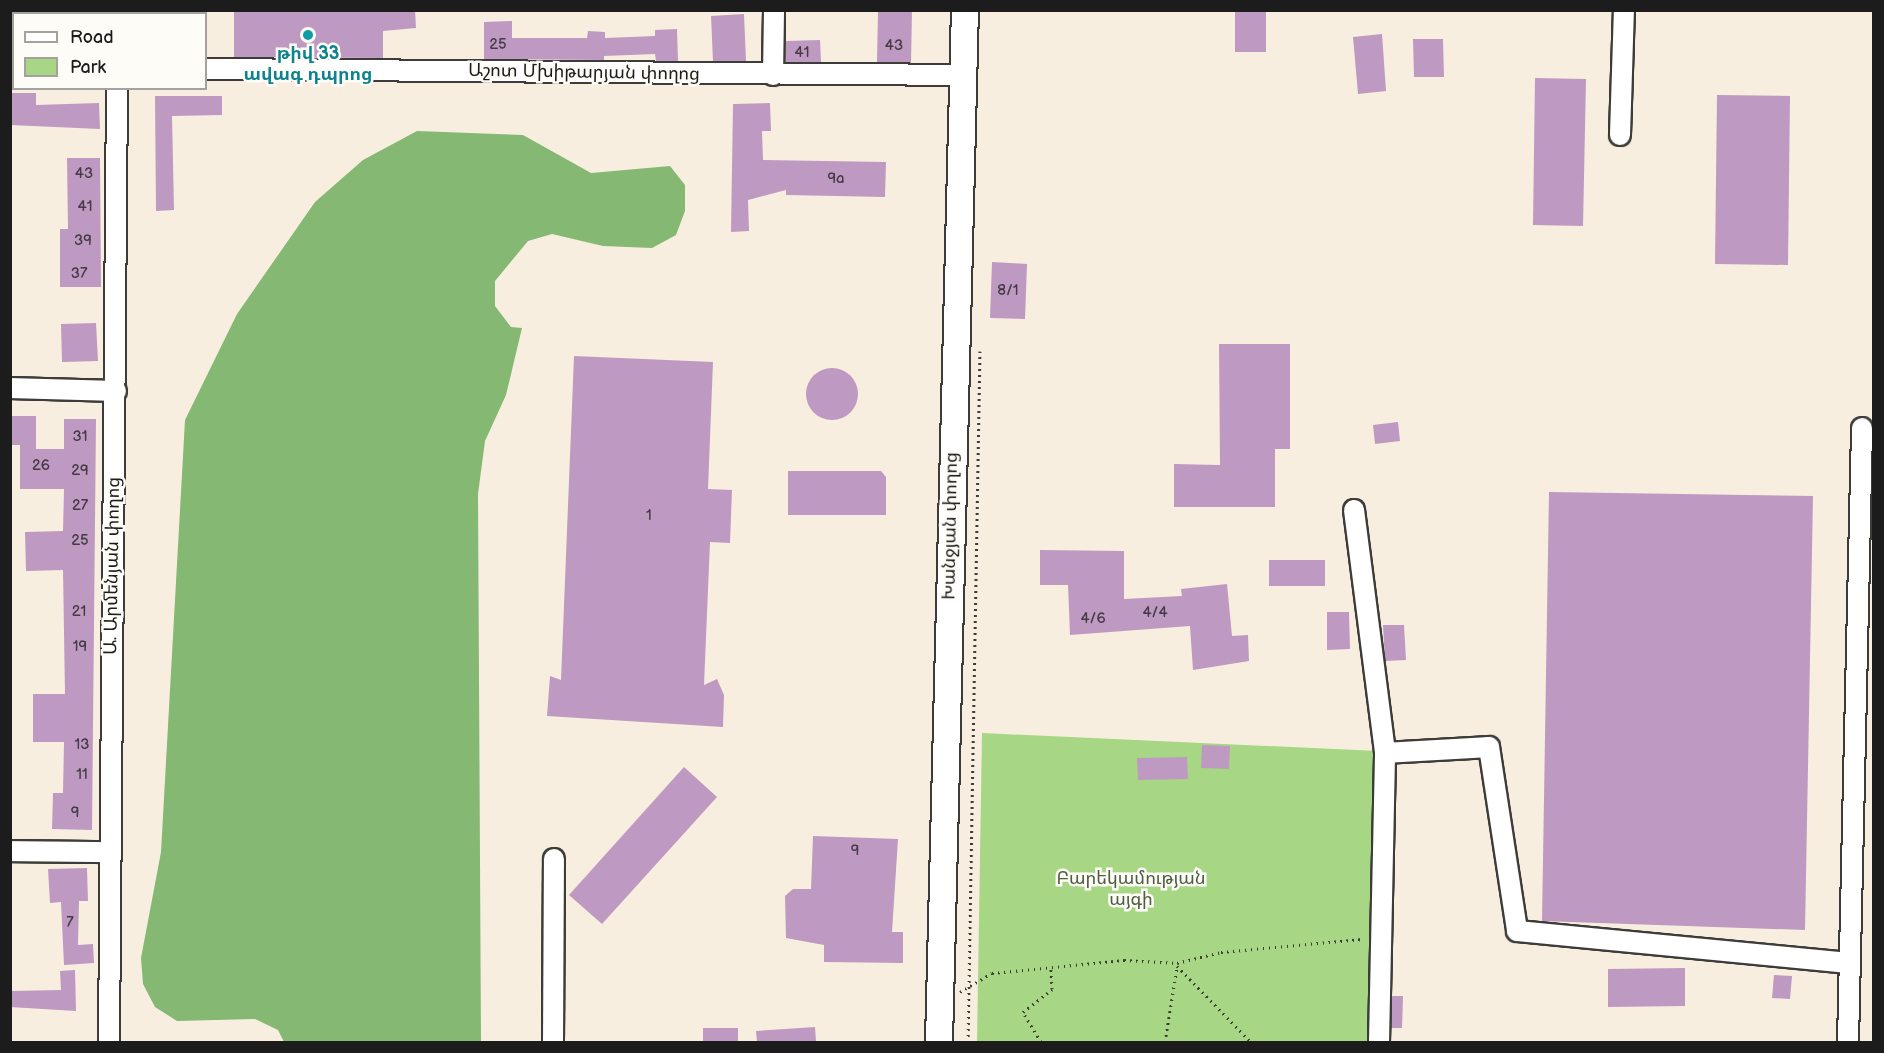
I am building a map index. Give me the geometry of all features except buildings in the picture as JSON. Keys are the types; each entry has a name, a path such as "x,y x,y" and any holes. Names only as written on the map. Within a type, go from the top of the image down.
{"main road":[{"name":"Խանջյան փողոց","path":"939,1042 965,10"}],"street":[{"path":"772,75 774,10"},
{"path":"1620,135 1624,10"},
{"name":"Աշոտ Մխիթարյան փողոց","path":"207,69 963,75"},
{"name":"Ա. Արմենյան փողոց","path":"109,1042 108,852 116,391 117,90"},
{"path":"10,388 116,391"},
{"path":"1848,1042 1862,428"},
{"path":"1354,510 1385,753 1379,1042"},
{"path":"1385,753 1489,747 1517,932 1849,963"},
{"path":"10,851 108,852"},
{"path":"553,1042 554,859"}],"path":[{"path":"968,1042 980,345"},
{"path":"940,994 969,992 992,973 1051,969 1124,960 1177,964 1221,952 1382,937"},
{"path":"1165,1042 1177,964"},
{"path":"1177,964 1251,1042"},
{"path":"1041,1042 1023,1012 1052,989 1051,969"}],"green space":[{"path":"417,131 523,135 591,173 670,166 685,185 685,211 676,235 652,248 603,246 552,234 528,241 495,281 495,306 511,327 522,328 506,395 485,441 478,494 481,1042 284,1042 278,1030 255,1019 177,1021 155,1007 143,984 141,958 161,852 185,420 237,314 315,202 363,160"},
{"name":"Բարեկամության այգի","path":"982,733 1379,751 1372,1042 977,1042"}],"place":[{"name":"թիվ 33 ավագ դպրոց","path":"308,35"}]}
